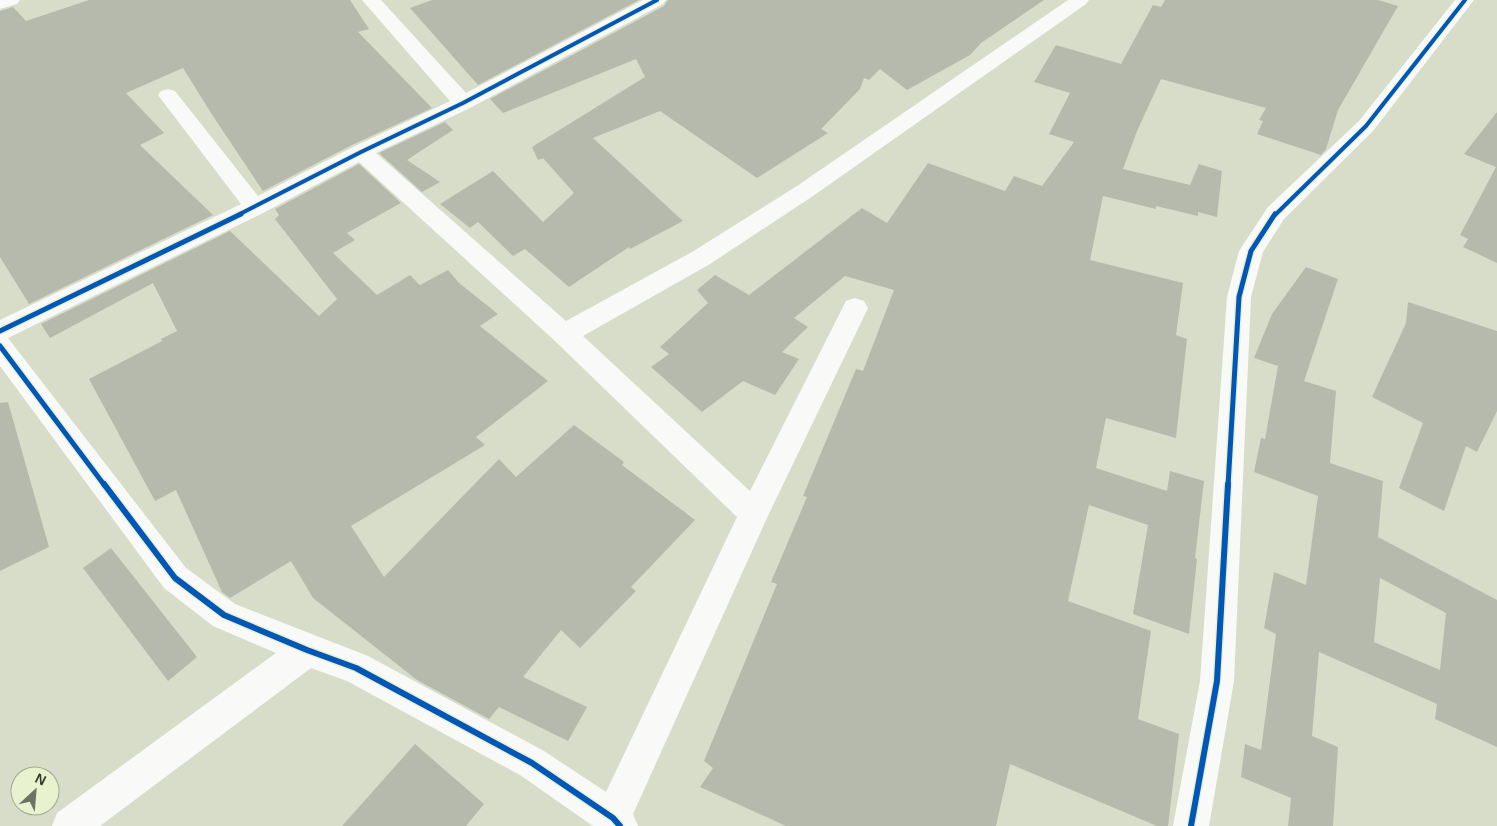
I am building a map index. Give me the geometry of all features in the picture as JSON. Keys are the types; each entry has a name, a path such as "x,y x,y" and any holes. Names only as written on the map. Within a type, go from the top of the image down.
{"street":[{"path":"0,3 11,0"},
{"path":"371,0 463,103"},
{"path":"0,330 255,208 361,152 463,103 656,0"},
{"path":"564,334 701,258 805,191 1080,0"},
{"path":"1190,826 1217,681 1239,297 1251,251 1276,213 1366,126 1465,0"},
{"path":"168,95 255,208"},
{"path":"361,152 564,334 754,514"},
{"path":"0,346 175,578 224,615 307,650 356,668 532,763 617,822 754,514 855,308"},
{"path":"70,826 307,650"}],"building":[{"path":"89,0 350,0 369,29 358,32 432,108 352,145 263,191 183,68 126,93 164,133 140,145 213,215 29,304 0,257 0,11 13,7 26,21"},
{"path":"432,0 639,0 478,85 410,8"},
{"path":"668,0 1044,0 981,43 970,55 907,90 880,69 869,80 864,78 860,89 821,129 828,133 757,178 660,111 593,138 683,221 630,249 629,247 569,287 525,249 513,256 478,222 470,228 440,204 493,171 543,222 574,193 543,158 538,160 532,147 645,77 636,59 503,113 490,99 664,6"},
{"path":"1165,0 1378,0 1398,6 1338,110 1326,149 1321,155 1257,134 1263,121 1259,120 1266,108 1161,79 1137,131 1123,169 1190,185 1199,164 1222,171 1217,217 1198,212 1198,216 1156,206 1156,209 1103,196 1090,260 1183,283 1176,335 1187,339 1176,438 1106,418 1096,468 1167,491 1170,471 1204,481 1189,634 1133,614 1148,525 1089,505 1068,601 1151,631 1138,719 1179,734 1168,826 1157,826 1010,764 996,826 786,826 700,787 713,768 704,761 777,584 771,582 807,497 803,496 856,369 863,371 894,290 845,276 794,318 808,327 782,352 799,359 775,395 743,381 702,412 651,367 669,354 660,347 708,303 697,290 715,275 749,295 862,208 887,223 928,163 1005,191 1014,176 1042,186 1074,142 1049,134 1070,93 1034,82 1056,45 1121,64 1153,5 1161,7"},
{"path":"1497,112 1497,263 1463,247 1468,239 1460,235 1496,167 1464,154"},
{"path":"445,122 453,130 407,160 440,182 422,192 379,153"},
{"path":"359,164 401,203 347,233 355,240 333,253 377,295 410,275 420,285 448,270 459,283 498,314 480,326 548,381 476,437 485,445 351,526 384,577 499,459 516,477 574,425 624,462 622,465 695,520 631,587 636,591 580,648 561,630 523,677 587,707 568,741 499,707 489,719 417,680 313,598 291,561 230,598 222,592 176,490 155,501 89,379 162,341 161,339 177,331 153,283 50,338 41,324 230,231 319,316 337,299 275,219 279,215 275,209"},
{"path":"1306,267 1338,279 1304,381 1336,391 1330,463 1383,481 1378,537 1497,600 1497,747 1435,719 1437,704 1319,652 1312,736 1338,747 1333,826 1288,826 1291,798 1241,777 1245,744 1261,750 1276,634 1264,628 1274,572 1306,585 1318,496 1254,472 1261,438 1265,439 1278,366 1254,358 1272,314","holes":["1380,578 1446,613 1440,670 1374,642"]},
{"path":"1408,302 1497,331 1497,411 1477,452 1466,446 1444,511 1399,488 1423,423 1372,397 1406,323"},
{"path":"8,402 49,547 0,571 0,403"},
{"path":"111,548 197,657 168,681 83,568"},
{"path":"415,744 484,804 466,826 342,826"}],"cycle path":[{"path":"0,331 463,103 657,0"},
{"path":"1191,826 1217,681 1239,297 1251,251 1276,213 1366,126 1465,0"},
{"path":"0,346 175,578 224,615 307,650 356,668 532,763 613,818 620,826"}]}
